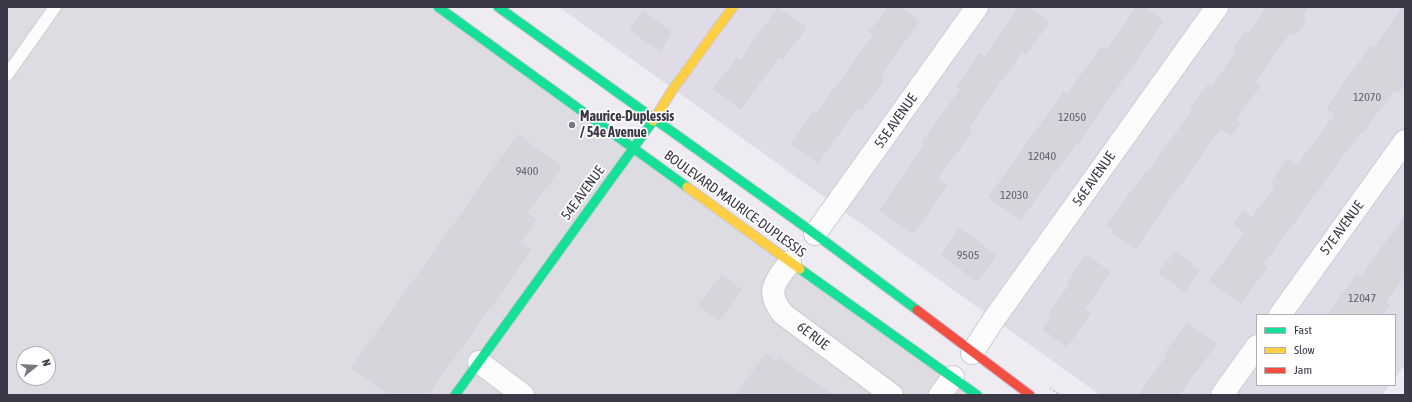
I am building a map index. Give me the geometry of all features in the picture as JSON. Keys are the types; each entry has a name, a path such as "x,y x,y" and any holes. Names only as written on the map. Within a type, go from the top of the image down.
{"street":[{"name":"BOULEVARD MAURICE-DUPLESSIS","path":"438,7 790,262 977,395"},
{"name":"BOULEVARD MAURICE-DUPLESSIS","path":"498,7 815,234 1030,395"},
{"name":"54E AVENUE","path":"455,395 733,7"},
{"name":"55E AVENUE","path":"815,234 977,7"},
{"name":"56E AVENUE","path":"972,353 1217,7"},
{"name":"57E AVENUE","path":"1281,314 1405,141"},
{"name":"6E RUE","path":"790,262 774,284 772,292 773,299 782,314 892,395"},
{"path":"1222,395 1256,347"},
{"path":"479,362 522,395"},
{"path":"940,395 953,377"}],"lane":[{"path":"7,75 55,7"}],"shaded area":[{"path":"7,7 438,7 977,395 7,395"},
{"path":"559,7 1405,7 1405,364 1396,377 1396,314 1256,314 1256,386 1389,386 1382,395 1100,395"}],"building":[{"path":"889,7 900,7 919,21 880,76 884,79 861,110 857,107 818,163 791,143 813,112 816,114 874,35 870,32"},
{"path":"1020,7 1027,7 1049,22 1026,54 1022,51 968,128 972,131 937,179 947,185 913,233 880,210 925,144 922,142 961,89 957,86 979,54 984,57"},
{"path":"1137,7 1143,7 1163,21 1077,144 1076,143 1020,220 989,197 1064,92 1068,94 1101,47 1106,51"},
{"path":"1268,7 1308,7 1301,17 1306,21 1295,35 1290,32 1255,82 1260,85 1236,120 1240,123 1231,135 1220,128 1135,249 1113,233 1115,231 1107,225 1147,171 1149,172 1193,109 1191,108 1209,84 1212,87 1237,51 1234,49 1245,32 1248,34"},
{"path":"1403,7 1405,7 1405,81 1398,92 1394,89 1362,133 1360,132 1263,264 1267,267 1241,303 1210,281 1244,234 1242,232 1243,231 1234,224 1244,212 1252,218 1276,186 1271,183 1287,159 1297,166 1336,114 1327,108 1371,46 1374,48"},
{"path":"778,8 806,27 783,59 779,56 741,109 714,89 737,58 740,61"},
{"path":"643,12 670,31 669,32 671,34 660,50 630,30"},
{"path":"518,135 561,167 527,213 536,220 520,242 531,250 427,395 390,395 352,368"},
{"path":"1405,215 1405,275 1385,302 1389,305 1382,314 1329,314 1357,275 1361,278"},
{"path":"960,229 996,255 977,281 942,255"},
{"path":"1175,252 1199,270 1185,291 1159,273"},
{"path":"1086,255 1110,272 1084,309 1090,313 1067,346 1043,329 1052,316 1049,314 1071,283 1069,282"},
{"path":"722,276 741,290 719,320 699,305"},
{"path":"1187,323 1216,344 1195,373 1194,372 1179,395 1139,395 1168,354 1166,353"},
{"path":"766,354 777,362 780,358 832,395 737,395"}],"traffic: fast":[{"path":"438,7 687,187"},
{"path":"498,7 815,234 917,310"},
{"path":"455,395 653,121"},
{"path":"800,269 977,395"}],"traffic: slow":[{"path":"653,121 673,89 733,7"},
{"path":"687,187 800,269"}],"traffic: jam":[{"path":"917,310 1030,395"}],"place":[{"name":"Maurice-Duplessis / 54e Avenue","path":"572,125"}]}
